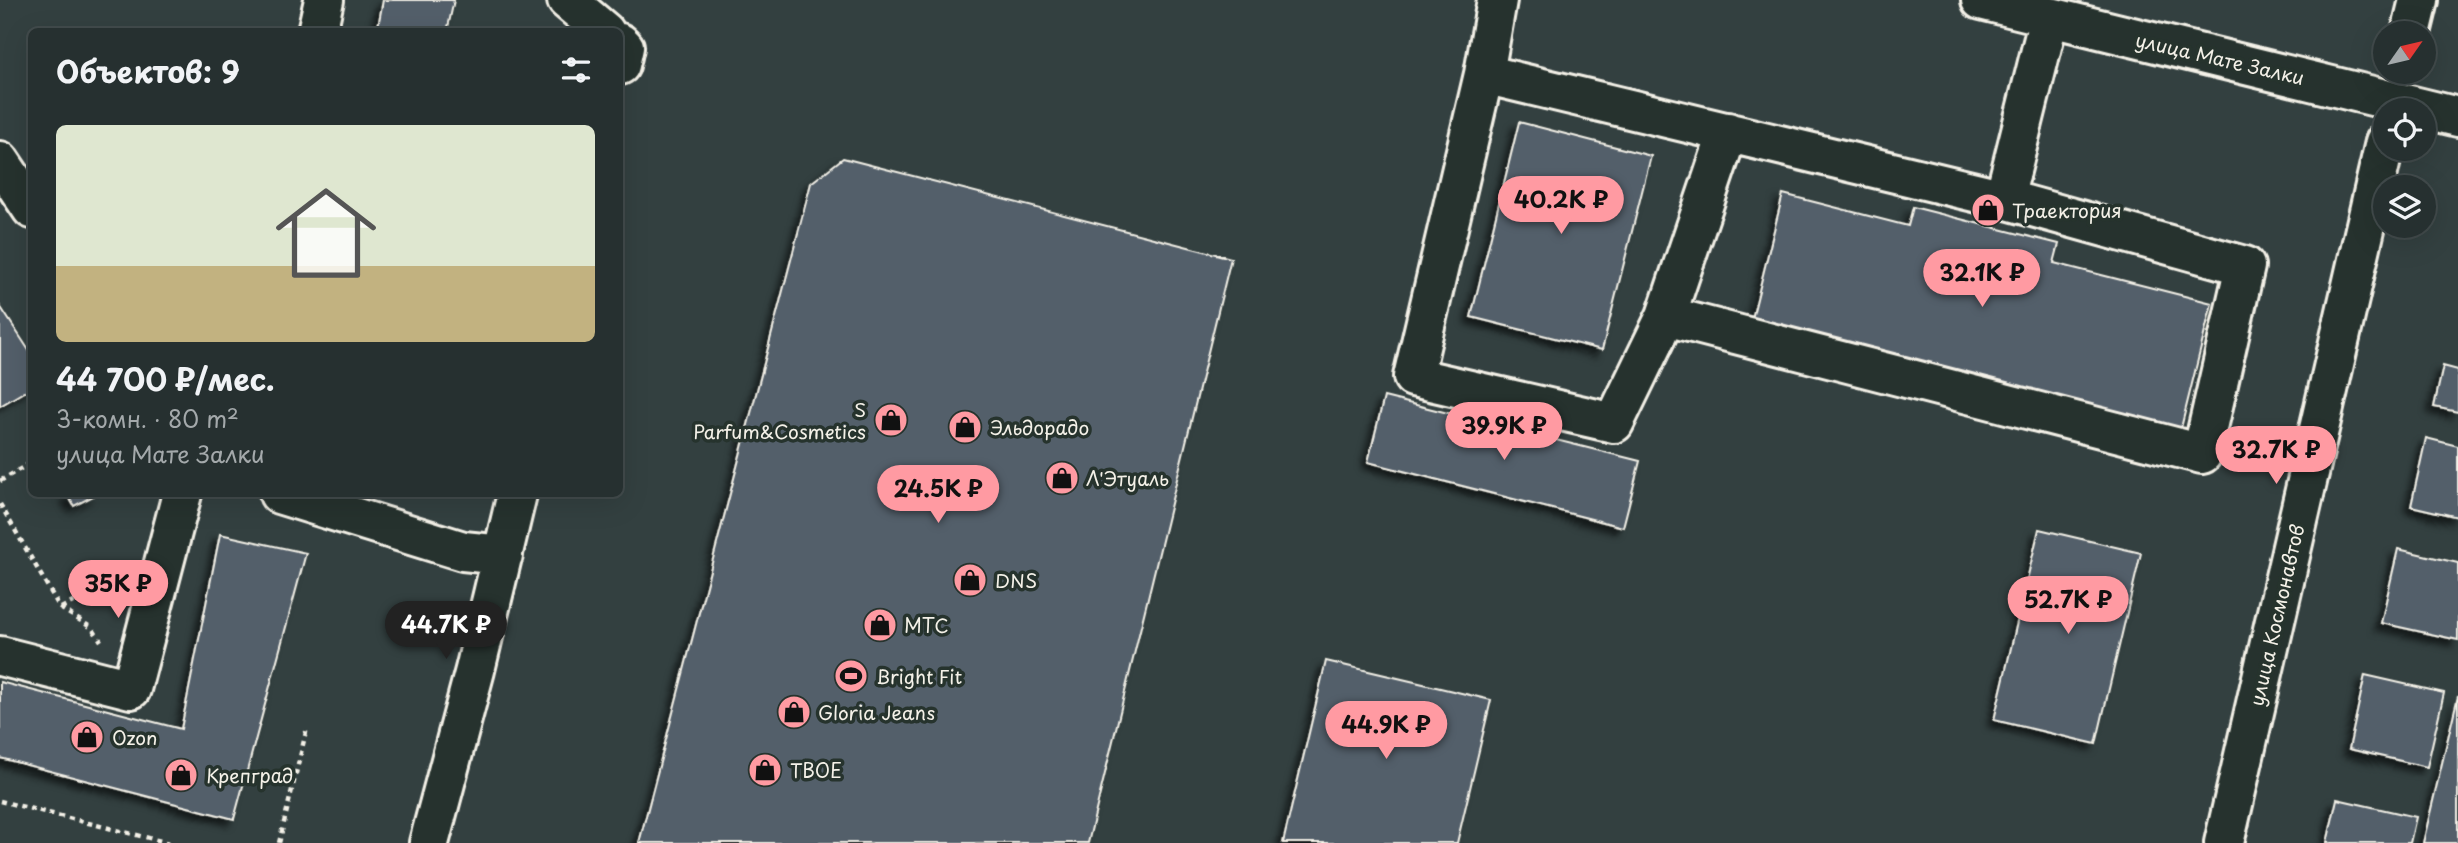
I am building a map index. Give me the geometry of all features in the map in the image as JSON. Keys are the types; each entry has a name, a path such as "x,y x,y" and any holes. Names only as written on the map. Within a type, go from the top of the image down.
{"street":[{"path":"318,28 324,0"},
{"path":"567,0 600,28"},
{"path":"1497,0 1485,74 1413,377 1614,423 1666,316 1728,132"},
{"name":"улица Мате Залки","path":"1981,0 2049,18 2396,94 2458,117"},
{"path":"2414,21 2419,0"},
{"path":"2004,199 2049,18"},
{"path":"1485,74 2004,199 2245,266 2202,454 1666,316"},
{"path":"0,161 28,203"},
{"name":"улица Космонавтов","path":"2224,843 2381,161"},
{"path":"0,656 131,689 181,497"},
{"path":"289,497 463,551 503,555"},
{"path":"429,843 516,497"}],"path":[{"path":"0,481 28,464"},
{"path":"0,504 60,608 92,628 131,689"},
{"path":"60,608 99,589 155,594"},
{"path":"279,843 307,728"},
{"path":"0,801 169,843"}],"building":[{"path":"383,0 454,0 448,28 378,28"},
{"path":"1519,122 1651,156 1602,350 1471,317"},
{"path":"843,158 1231,258 1088,843 639,843 811,183"},
{"path":"1783,194 1908,226 1913,207 2059,244 2054,263 2212,303 2180,432 1751,323"},
{"path":"0,306 28,349 28,389 0,406"},
{"path":"2443,366 2458,370 2458,412 2434,407"},
{"path":"1384,397 1640,461 1623,527 1368,462"},
{"path":"2426,438 2458,446 2458,517 2411,506"},
{"path":"69,497 91,497 74,506"},
{"path":"2039,529 2141,553 2096,744 1994,720"},
{"path":"220,534 306,553 234,819 0,758 0,682 181,729"},
{"path":"2398,549 2458,563 2458,640 2381,623"},
{"path":"1326,661 1491,700 1457,843 1283,843"},
{"path":"2365,675 2444,693 2427,767 2349,749"},
{"path":"2458,696 2458,843 2423,843"},
{"path":"2337,799 2416,817 2410,843 2327,843"}],"place":[{"name":"Траектория","path":"1988,210"},
{"name":"S Parfum&Cosmetics","path":"891,420"},
{"name":"Эльдорадо","path":"965,427"},
{"name":"Л'Этуаль","path":"1062,478"},
{"name":"DNS","path":"970,580"},
{"name":"МТС","path":"880,625"},
{"name":"Bright Fit","path":"851,676"},
{"name":"Gloria Jeans","path":"794,712"},
{"name":"Ozon","path":"87,737"},
{"name":"ТВОЕ","path":"765,770"},
{"name":"Крепград","path":"181,775"}]}
